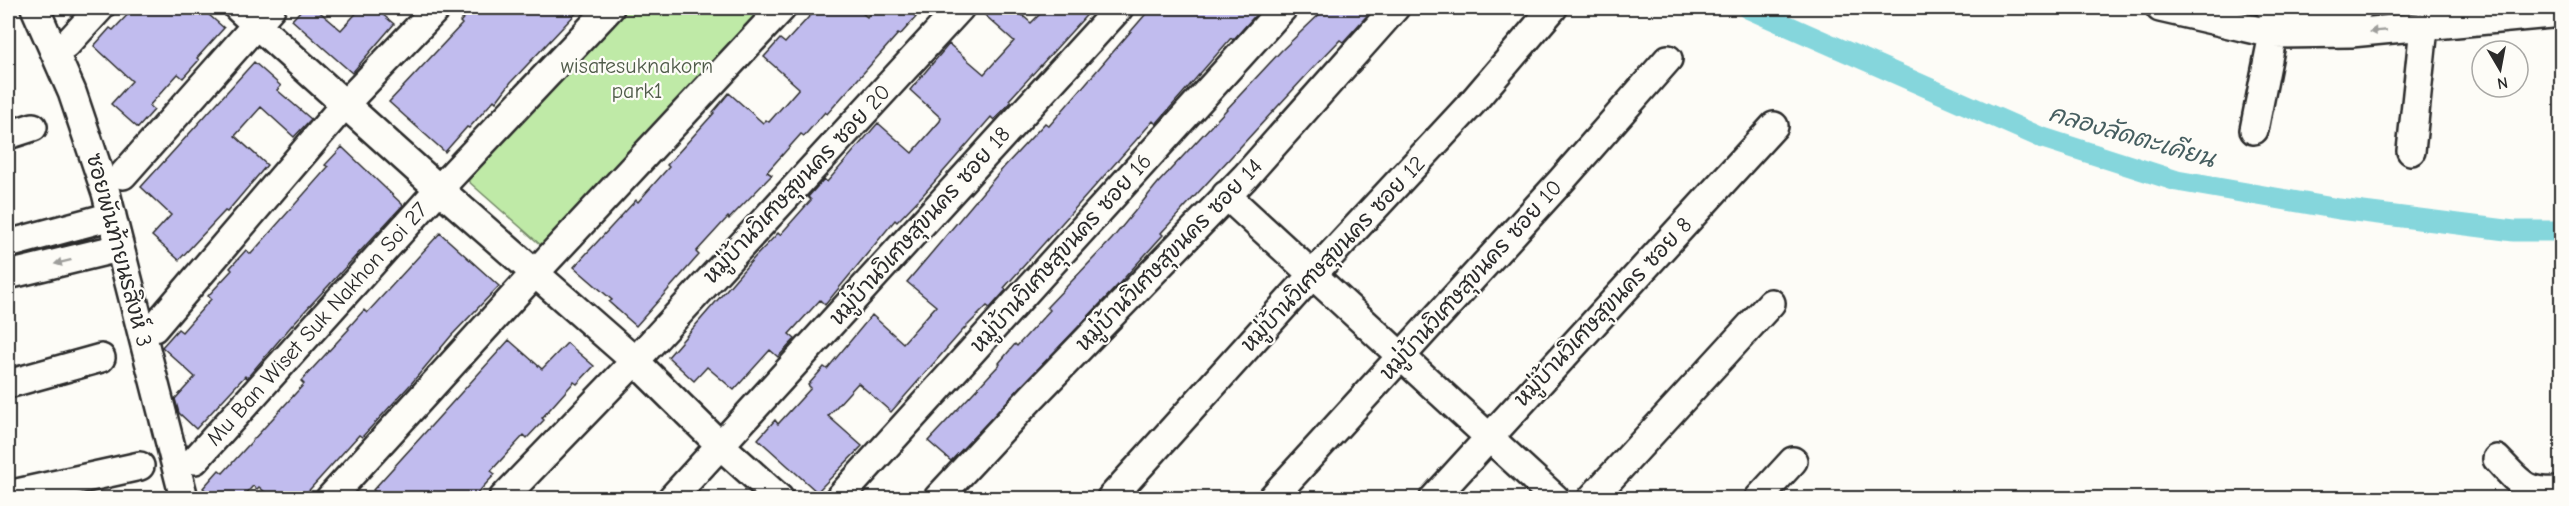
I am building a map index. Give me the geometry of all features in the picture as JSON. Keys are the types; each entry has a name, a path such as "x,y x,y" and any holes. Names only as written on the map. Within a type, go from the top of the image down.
{"street":[{"name":"ซอยพันท้ายนรสิงห์ 3","path":"36,8 87,129 112,216 184,498"},
{"path":"66,45 100,8"},
{"path":"154,328 344,105 437,8"},
{"name":"Mu Ban Wiset Suk Nakhon Soi 27","path":"195,460 439,189 610,8"},
{"path":"330,498 535,273 782,8"},
{"name":"หมู่บ้านวิเศษสุขนคร ซอย 20","path":"503,498 635,361 960,8"},
{"name":"หมู่บ้านวิเศษสุขนคร ซอย 18","path":"672,498 1119,8"},
{"name":"หมู่บ้านวิเศษสุขนคร ซอย 16","path":"839,498 1283,8"},
{"name":"หมู่บ้านวิเศษสุขนคร ซอย 14","path":"938,498 1245,177 1395,8"},
{"name":"หมู่บ้านวิเศษสุขนคร ซอย 12","path":"1111,498 1313,274 1472,103 1553,8"},
{"path":"2160,8 2351,33 2562,13"},
{"path":"2272,21 2359,8"},
{"path":"123,175 255,13 344,105 635,361 720,445 779,498"},
{"path":"2254,130 2272,21"},
{"path":"2411,151 2424,27"},
{"name":"หมู่บ้านวิเศษสุขนคร ซอย 10","path":"1272,498 1561,182 1668,59"},
{"name":"หมู่บ้านวิเศษสุขนคร ซอย 8","path":"1434,498 1774,126"},
{"path":"1226,195 1555,498"},
{"path":"8,244 112,216"},
{"path":"8,275 119,248"},
{"path":"1592,498 1771,303"},
{"path":"8,384 102,358"},
{"path":"2497,459 2528,489 2539,492 2562,491"},
{"path":"1759,498 1793,462"},
{"path":"8,495 140,466"}],"green space":[{"name":"wisatesuknakorn park1","path":"625,8 779,8 552,255 468,181"}],"building":[{"path":"134,8 201,8 224,28 197,58 199,60 183,78 178,74 149,106 154,110 138,128 111,104 132,81 94,46 110,28 113,30"},
{"path":"303,8 315,8 341,30 361,8 375,8 394,24 352,73 292,20"},
{"path":"473,8 581,8 511,82 496,102 494,100 445,152 389,102 462,24 460,22"},
{"path":"817,8 856,8 867,17 876,8 905,8 916,17 827,114 825,112 804,136 801,134 767,172 772,175 729,219 728,217 696,252 699,255 636,326 609,302 612,300 574,267 636,200 638,202 729,93 763,123 766,120 769,122 799,88 764,57 780,39 785,43"},
{"path":"977,8 1014,8 1031,23 1046,8 1093,8 1009,100 1011,102 994,120 991,117 922,196 897,222 895,220 825,305 820,300 789,334 795,339 778,357 770,350 734,390 707,367 694,381 668,357 754,258 778,233 780,235 811,200 808,197 824,179 827,182 878,123 912,153 940,121 941,118 910,90 949,44 984,74 1014,41"},
{"path":"1151,8 1262,8 1233,40 1231,38 1156,124 1153,121 1004,288 1006,290 990,308 987,306 963,330 891,412 858,383 828,416 862,446 817,492 758,439 775,420 778,424 811,388 808,385 824,367 827,369 872,315 903,343 936,306 907,282 1004,167 1045,123 1049,126"},
{"path":"1326,8 1374,8 1343,42 1340,40 1314,67 1161,233 1163,235 1117,286 951,461 928,441 1000,364 1015,344 1017,346 1050,310 1047,307 1112,239 1158,183 1281,51"},
{"path":"254,62 281,86 277,90 311,119 294,137 261,107 235,136 267,165 227,212 225,211 179,260 152,236 171,215 141,187"},
{"path":"342,147 403,205 293,324 247,378 245,376 196,429 179,413 175,399 195,377 162,347 178,329 182,332 211,299 208,296 232,270 230,268 246,250 251,254 328,167 325,165"},
{"path":"440,233 499,286 451,336 362,437 359,435 302,498 272,498 259,487 257,489 253,486 242,498 215,498 203,488 219,470 223,473 304,384 301,381 364,310 367,313"},
{"path":"509,340 542,369 567,343 594,366 577,384 574,382 542,418 544,420 527,438 524,435 491,471 495,474 473,498 427,498 420,492 414,498 383,498 373,490"}],"waterway":[{"name":"คลองลัดตะเคียน","path":"1747,8 2040,137 2177,181 2339,209 2514,231 2562,231"}]}
